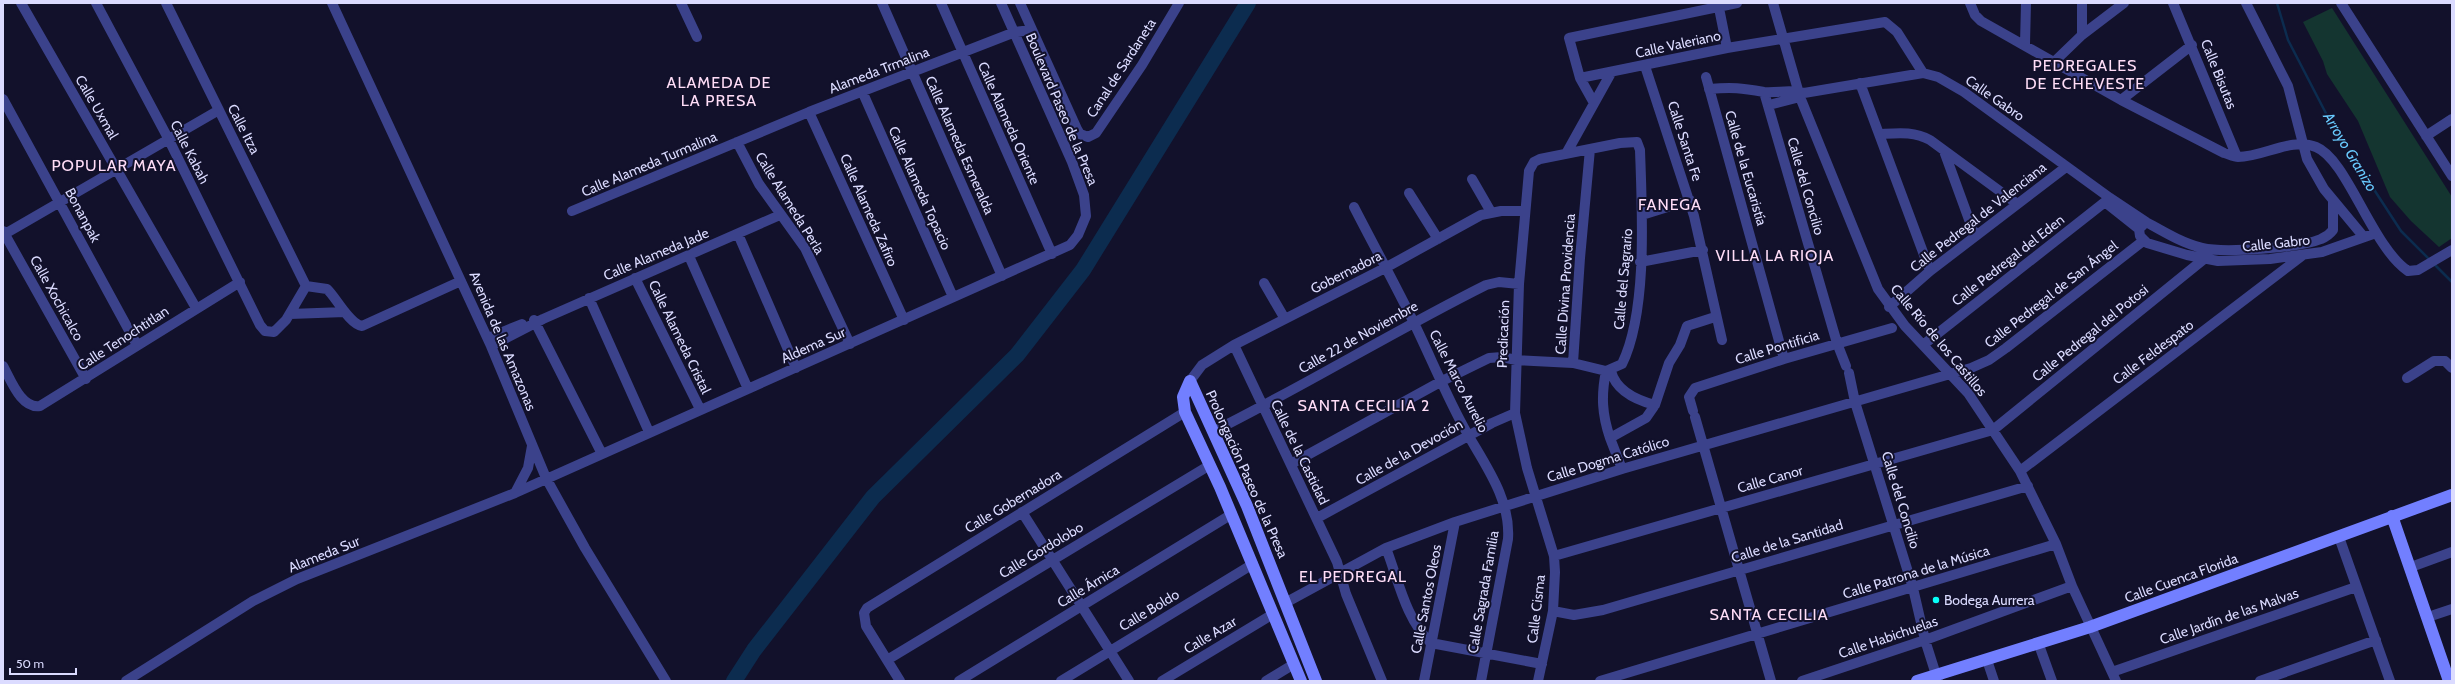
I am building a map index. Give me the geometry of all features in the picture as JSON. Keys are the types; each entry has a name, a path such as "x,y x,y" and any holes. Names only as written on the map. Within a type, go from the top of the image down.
{"street":[{"name":"Calle Uxmal","path":"21,3 196,308"},
{"name":"Calle Kabah","path":"96,3 169,140 240,282 255,316 265,331 274,332 290,314"},
{"name":"Calle Itza","path":"166,3 298,267 306,286"},
{"name":"Avenida de las Amazonas","path":"332,3 462,281 546,478 585,548 666,681"},
{"path":"681,3 697,37"},
{"name":"Calle Alameda Esmeralda","path":"882,3 1002,276"},
{"name":"Calle Alameda Oriente","path":"941,3 1052,254"},
{"name":"Boulevard Paseo de la Presa","path":"1002,3 1079,178 1086,209 1082,227"},
{"path":"1020,3 1031,30"},
{"name":"Canal de Sardaneta","path":"1031,30 1080,134 1088,137 1096,133 1142,65 1179,3"},
{"path":"1594,103 1580,78 1569,38 1737,3"},
{"name":"Calle Río de los Castillos","path":"1773,3 1801,94 1869,272 1889,307 1968,393 2020,471 2056,544 2072,586 2114,677"},
{"path":"1970,3 1975,15 1981,21 2025,44 2121,100 2209,147 2237,157 2302,143 2324,150 2332,159 2376,233 2402,267 2411,272 2418,270 2452,250"},
{"path":"2025,44 2026,3"},
{"path":"2082,3 2082,36"},
{"path":"2054,62 2082,36 2124,3"},
{"name":"Calle Bisutas","path":"2173,3 2192,45 2237,157"},
{"path":"2246,3 2288,86 2302,143 2313,172 2333,201 2363,236"},
{"path":"2341,3 2452,176"},
{"path":"1718,6 1727,48"},
{"name":"Calle Valeriano","path":"1580,78 1611,74 1727,48 1885,22 1897,32 1923,73"},
{"name":"Alameda Trmalina","path":"737,142 862,91 1015,32 1031,30"},
{"path":"2121,100 2192,45"},
{"name":"Calle Santa Fe","path":"1642,215 1690,200 1645,66"},
{"name":"Calle Gabro","path":"1801,94 1923,73 1938,77 1964,92 2143,225 2203,248 2222,250 2258,249 2311,242 2329,235 2335,225 2332,209 2333,201"},
{"path":"1567,152 1611,74"},
{"name":"Calle de la Eucaristía","path":"1706,77 1784,359"},
{"path":"1860,84 1880,134 1930,271"},
{"path":"1709,89 1740,87 1764,92 1801,94"},
{"name":"Calle Alameda Topacio","path":"862,91 953,297"},
{"name":"Calle del Concilio","path":"1764,92 1837,343 1847,370 1855,402 1913,588 1925,640 1937,678"},
{"path":"1769,105 1801,94"},
{"name":"Bonanpak","path":"3,99 137,345"},
{"path":"3,233 117,171 219,110"},
{"name":"Calle Alameda Zafiro","path":"809,112 904,320"},
{"path":"2426,136 2452,119"},
{"path":"1880,134 1919,134 2016,204"},
{"name":"Calle Alameda Turmalina","path":"572,211 737,142"},
{"name":"Calle Alameda Perla","path":"737,142 759,184 780,215 791,226 805,248 850,344"},
{"name":"Calle del Sagrario","path":"1590,149 1634,142 1638,144 1640,150 1642,215 1640,262 1633,334 1622,364 1609,371"},
{"path":"1567,152 1590,149"},
{"name":"Calle Divina Providencia","path":"1291,464 1442,381 1489,358 1502,356 1516,360 1573,363 1580,258 1590,149"},
{"path":"1944,151 1975,236"},
{"name":"Predicación","path":"1536,496 1520,442 1515,413 1519,284 1525,211 1529,171 1534,162 1567,152"},
{"name":"Calle Pedregal de Valenciana","path":"1889,307 1930,271 2066,167"},
{"path":"1472,179 1491,212"},
{"path":"1409,192 1438,239"},
{"path":"1690,200 1703,250 1722,340"},
{"name":"Calle Pedregal del Eden","path":"1923,345 2108,200"},
{"name":"Calle Marco Aurelio","path":"1354,207 1414,322 1505,507"},
{"name":"Gobernadora","path":"1190,381 1202,365 1234,345 1491,212 1525,211"},
{"name":"Calle Alameda Jade","path":"489,342 780,215"},
{"path":"2143,225 2143,241"},
{"name":"Aldema Sur","path":"546,478 1052,254 1070,245 1082,227"},
{"name":"Calle Xochicalco","path":"3,233 86,379"},
{"name":"Calle Gabro","path":"2143,241 2162,249 2204,259 2236,261 2322,252 2363,236 2376,233"},
{"path":"738,234 796,368"},
{"name":"Calle Pedregal de San Ángel","path":"1952,375 1989,360 2143,241"},
{"path":"1640,262 1703,250"},
{"name":"Calle Feldespato","path":"2020,471 2303,254"},
{"path":"688,256 748,389"},
{"name":"Calle Pedregal del Potosi","path":"1993,430 2204,259"},
{"name":"Calle Alameda Cristal","path":"635,278 700,410"},
{"path":"290,314 306,286 327,289 358,326 366,325 462,281"},
{"name":"Calle Tenochtitlan","path":"3,366 22,398 30,406 40,406 86,379 137,345 240,282"},
{"name":"Calle 22 de Noviembre","path":"1214,431 1262,407 1414,322 1486,285 1499,282 1519,284"},
{"path":"1264,283 1285,319"},
{"path":"589,298 649,432"},
{"path":"290,314 345,312"},
{"path":"1610,438 1646,418 1655,405 1669,363 1680,345 1687,326 1716,317"},
{"path":"538,321 602,454"},
{"name":"Calle Pontificia","path":"1771,681 1689,397 1695,388 1784,359 1892,328"},
{"name":"Calle de la Castidad","path":"1234,345 1262,407 1317,518 1340,571 1346,594 1382,681"},
{"path":"2407,378 2434,361 2446,361 2452,368"},
{"path":"1573,363 1609,371"},
{"path":"1609,371 1613,380 1619,387 1636,399 1655,405"},
{"path":"1609,371 1602,399 1603,418 1622,469"},
{"name":"Calle Dogma Católico","path":"1285,602 1340,571 1386,548 1455,522 1622,469 1952,375"},
{"name":"Prolongación Paseo de la Presa","path":"1190,381 1183,397 1185,412 1232,514 1301,681"},
{"name":"Prolongación Paseo de la Presa","path":"1190,381 1214,431 1316,681"},
{"name":"Calle Gobernadora","path":"887,660 864,620 864,613 873,603 1185,412"},
{"name":"Calle de la Devoción","path":"1317,518 1470,435 1515,413"},
{"name":"Calle Canor","path":"1554,556 1993,430"},
{"path":"515,493 528,468 532,446"},
{"name":"Calle Gordolobo","path":"887,660 1210,465"},
{"name":"Alameda Sur","path":"126,681 253,601 297,579 515,493 546,478"},
{"name":"Calle de la Santidad","path":"1553,611 1574,615 1587,614 2028,486"},
{"name":"Calle Cuenca Florida","path":"1917,681 1937,678 1987,660 2039,645 2452,495"},
{"name":"Calle Cisma","path":"1536,496 1554,556 1553,611 1538,681"},
{"name":"Calle Sagrada Familia","path":"1481,681 1508,538 1505,507"},
{"path":"1022,512 1129,681"},
{"name":"Calle Árnica","path":"960,681 1232,514"},
{"path":"2392,516 2450,681"},
{"name":"Calle Santos Oleos","path":"1424,681 1455,522"},
{"path":"2339,537 2390,681"},
{"name":"Calle Patrona de la Música","path":"1600,681 1758,635 2056,544"},
{"path":"1386,548 1420,633 1431,643 1486,655 1542,664"},
{"path":"2411,567 2452,552"},
{"name":"Calle Boldo","path":"1060,681 1253,564"},
{"name":"Calle Habichuelas","path":"1802,681 1925,640 2072,586"},
{"name":"Calle Jardín de las Malvas","path":"2114,677 2356,587"},
{"path":"2428,617 2452,609"},
{"name":"Calle Azar","path":"1162,681 1273,614"},
{"path":"2260,681 2376,640"},
{"path":"2039,645 2052,681"},
{"path":"887,660 900,681"},
{"path":"1987,660 1994,681"},
{"path":"1266,681 1294,664"}],"green space":[{"path":"2332,8 2452,197 2452,238 2439,247 2411,221 2390,197 2358,121 2327,74 2323,61 2303,22"}],"waterway":[{"path":"734,681 754,650 873,497 1017,355 1083,270 1248,3"},
{"name":"Arroyo Granizo","path":"2277,3 2288,40 2332,125 2401,231 2430,260"},
{"name":"Arroyo Granizo","path":"2434,264 2452,282"}],"place":[{"name":"Bodega Aurrera","path":"1936,600"}],"district":[{"name":"PEDREGALES DE ECHEVESTE","path":"2085,74"},
{"name":"ALAMEDA DE LA PRESA","path":"719,91"},
{"name":"POPULAR MAYA","path":"114,165"},
{"name":"FANEGA","path":"1670,204"},
{"name":"VILLA LA RIOJA","path":"1775,255"},
{"name":"SANTA CECILIA 2","path":"1364,405"},
{"name":"EL PEDREGAL","path":"1353,576"},
{"name":"SANTA CECILIA","path":"1769,614"}]}
